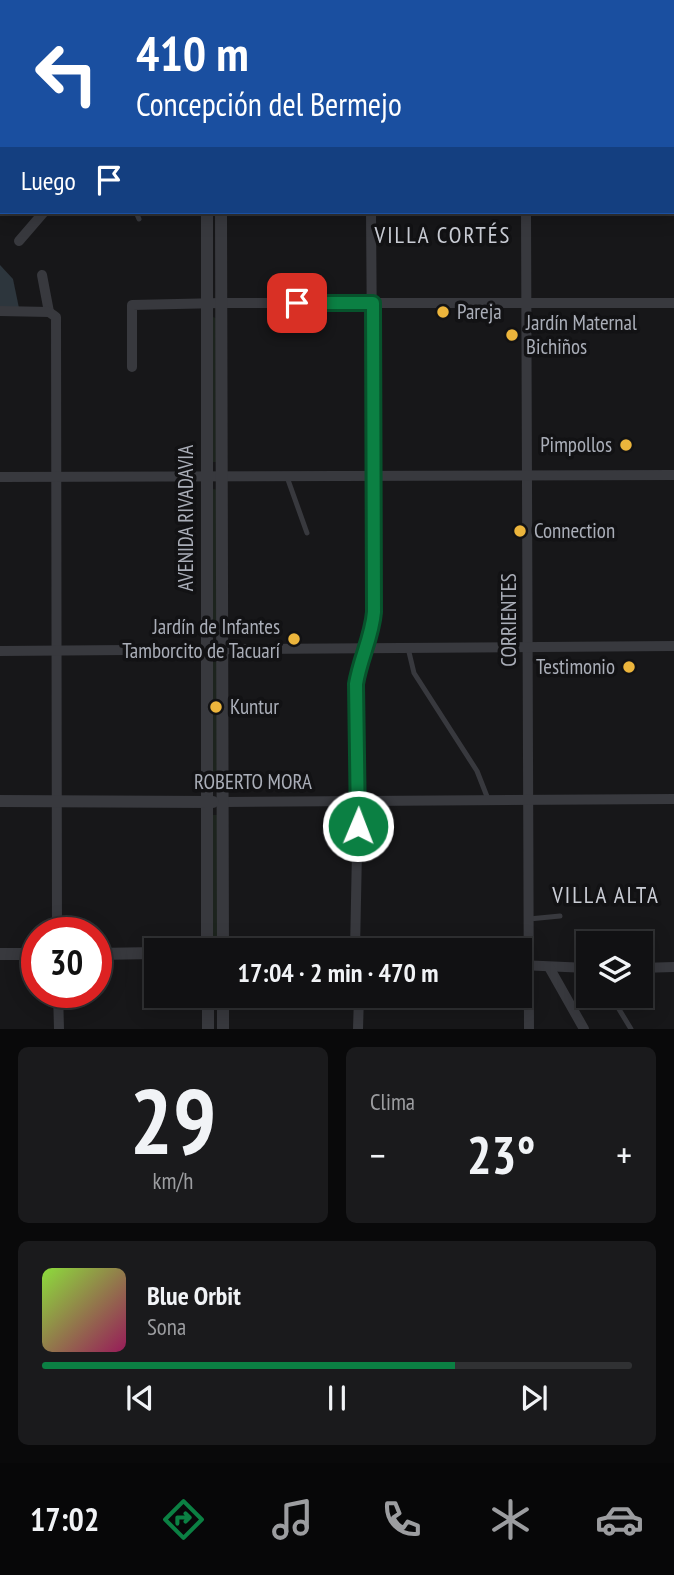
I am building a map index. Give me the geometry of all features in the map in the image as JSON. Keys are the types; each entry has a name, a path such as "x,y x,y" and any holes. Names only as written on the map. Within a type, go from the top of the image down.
{"street":[{"path":"19,241 42,214"},
{"name":"AVENIDA RIVADAVIA","path":"206,214 214,303 223,477 223,938"},
{"name":"AVENIDA RIVADAVIA","path":"207,938 206,476 221,214"},
{"path":"355,938 358,801 356,684 359,664 372,631 374,612 371,214"},
{"name":"CORRIENTES","path":"526,214 529,799 527,938"},
{"path":"42,275 53,314 57,477 57,917"},
{"path":"132,367 132,305 674,303"},
{"path":"0,311 53,314"},
{"path":"0,477 674,475"},
{"path":"0,651 674,646"},
{"name":"ROBERTO MORA","path":"0,802 674,799"},
{"path":"112,954 144,953"},
{"path":"0,954 21,954"},
{"path":"532,966 576,968"},
{"path":"549,967 584,1029"},
{"path":"653,968 674,967"},
{"path":"58,1008 59,1029"},
{"path":"208,1008 208,1029"},
{"path":"223,1008 223,1029"},
{"path":"358,1029 359,1008"},
{"name":"CORRIENTES","path":"527,1008 529,1029"}],"lane":[{"path":"137,214 139,219"},
{"path":"286,475 307,533"},
{"path":"408,648 414,673 477,771 488,799"},
{"path":"529,919 560,916"},
{"path":"618,1008 631,1029"}],"shaded area":[{"path":"0,265 13,279 19,308 0,307"},
{"path":"213,317 216,318 218,462 212,462"},
{"path":"213,489 219,490 219,630 212,630"},
{"path":"218,661 219,786 213,786 213,662"},
{"path":"213,815 218,815 218,938 213,938"}],"place":[{"name":"Pareja","path":"443,312"},
{"name":"Jardín Maternal Bichiños","path":"512,335"},
{"name":"Pimpollos","path":"626,445"},
{"name":"Connection","path":"520,531"},
{"name":"Jardín de Infantes Tamborcito de Tacuarí","path":"294,639"},
{"name":"Testimonio","path":"629,667"},
{"name":"Kuntur","path":"216,707"}],"district":[{"name":"VILLA CORTÉS","path":"443,235"},
{"name":"VILLA ALTA","path":"606,895"}],"route":[{"path":"297,303 373,303 374,612 372,631 359,664 356,684 358,826"}]}
